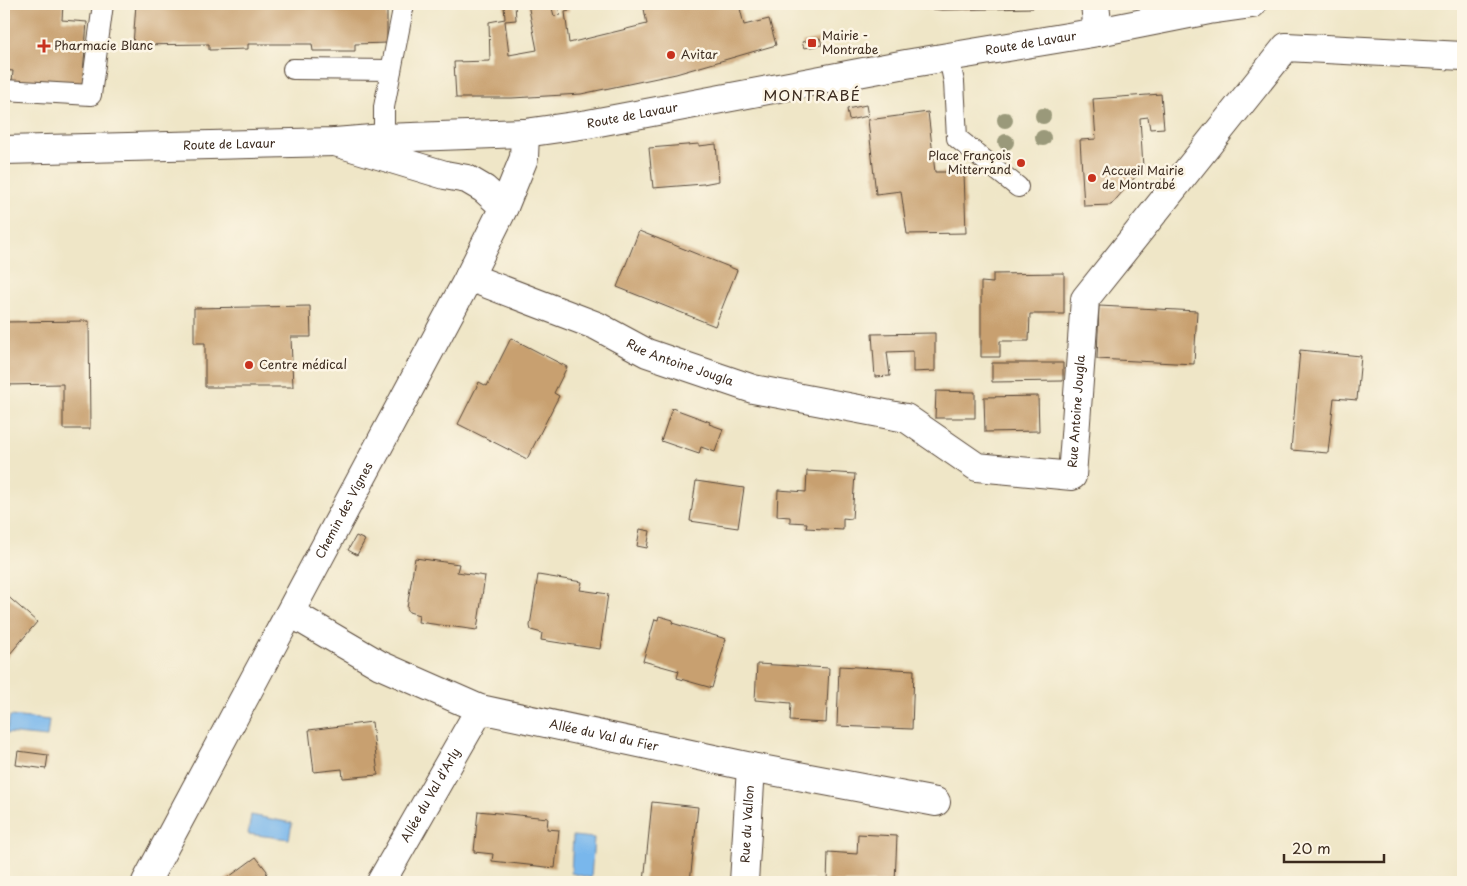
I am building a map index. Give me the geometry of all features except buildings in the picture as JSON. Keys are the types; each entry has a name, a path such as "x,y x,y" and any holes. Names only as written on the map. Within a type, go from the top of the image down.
{"street":[{"path":"1095,4 1098,32"},
{"name":"Route de Lavaur","path":"4,150 335,142 384,138 525,133 588,124 896,66 1252,4"},
{"name":"Rue Antoine Jougla","path":"478,280 597,326 647,353 753,389 906,418 977,467 1072,476 1085,299 1286,47 1463,56"},
{"name":"Chemin des Vignes","path":"146,882 291,613 478,280 524,158 525,133"},
{"path":"335,142 445,175 467,179 484,188 504,207"},
{"name":"Allée du Val du Fier","path":"291,613 380,665 480,709 751,766 936,802"},
{"name":"Allée du Val d'Arly","path":"381,882 480,709"},
{"name":"Rue du Vallon","path":"744,882 751,766"}],"lane":[{"path":"4,90 91,95 103,4"},
{"path":"384,138 384,107 404,4"},
{"path":"949,58 954,82 956,138 1018,187"},
{"path":"293,69 391,70"}],"water":[{"path":"10,716 49,720 47,737 6,733"},
{"path":"251,815 292,823 289,839 248,834"},
{"path":"573,836 594,838 591,878 571,873"}],"place":[{"name":"Mairie - Montrabe","path":"812,43"},
{"name":"Pharmacie Blanc","path":"44,46"},
{"name":"Avitar","path":"671,55"},
{"name":"Place François Mitterrand","path":"1021,163"},
{"name":"Accueil Mairie de Montrabé","path":"1092,178"},
{"name":"Centre médical","path":"249,365"}],"district":[{"name":"MONTRABÉ","path":"812,96"}]}
